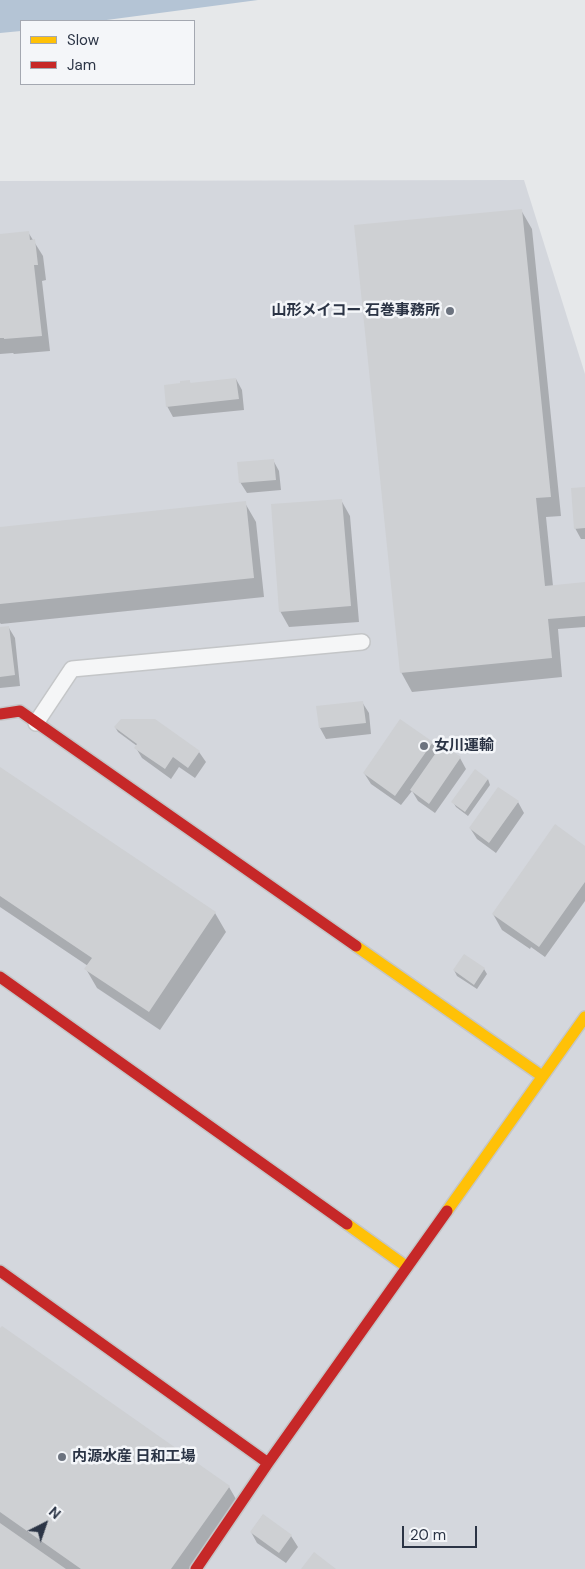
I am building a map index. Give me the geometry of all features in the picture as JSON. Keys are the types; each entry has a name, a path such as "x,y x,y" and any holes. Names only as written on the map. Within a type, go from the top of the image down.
{"street":[{"path":"0,714 20,711 542,1076"},
{"path":"0,976 407,1267"},
{"path":"196,1569 268,1463 585,1016"},
{"path":"0,1271 268,1463"}],"lane":[{"path":"36,723 72,669 362,642"}],"shaded area":[{"path":"524,180 585,374 585,1569 0,1569 0,181"}],"water":[{"path":"0,0 258,0 107,20 20,20 20,31 0,33"}],"building":[{"path":"522,209 551,497 536,498 545,586 585,582 585,616 548,619 552,658 400,673 354,225"},
{"path":"29,231 30,240 35,239 38,265 34,265 42,336 0,338 0,234"},
{"path":"236,378 239,399 166,407 164,385 190,380 190,383"},
{"path":"274,459 276,480 239,483 237,462"},
{"path":"585,487 585,528 574,529 571,488"},
{"path":"342,499 351,606 279,612 271,504"},
{"path":"246,501 254,578 0,604 0,527"},
{"path":"9,626 15,675 0,677 0,627"},
{"path":"363,701 366,723 319,728 316,706"},
{"path":"121,719 155,719 200,751 188,768 173,757 165,769 134,748 137,744 114,727"},
{"path":"400,719 433,742 395,796 363,773"},
{"path":"442,744 461,757 429,804 410,790"},
{"path":"0,767 216,912 149,1012 84,969 92,958 0,896"},
{"path":"475,769 488,779 465,812 451,802"},
{"path":"498,787 519,801 489,843 469,828"},
{"path":"555,824 585,846 585,882 539,947 492,914"},
{"path":"464,954 485,968 474,985 453,970"},
{"path":"2,1326 230,1486 171,1569 81,1569 0,1512 0,1328"},
{"path":"263,1514 292,1535 279,1553 250,1532"},
{"path":"0,1523 66,1569 0,1569"},
{"path":"314,1552 336,1569 301,1569"}],"traffic: slow":[{"path":"356,946 542,1076"},
{"path":"447,1211 585,1017"},
{"path":"347,1224 407,1267"}],"traffic: jam":[{"path":"0,714 20,711 356,946"},
{"path":"0,977 347,1224"},
{"path":"196,1569 268,1463 447,1211"},
{"path":"0,1271 268,1463"}],"place":[{"name":"山形メイコー 石巻事務所","path":"450,311"},
{"name":"女川運輸","path":"424,746"},
{"name":"内源水産 日和工場","path":"62,1457"}]}
